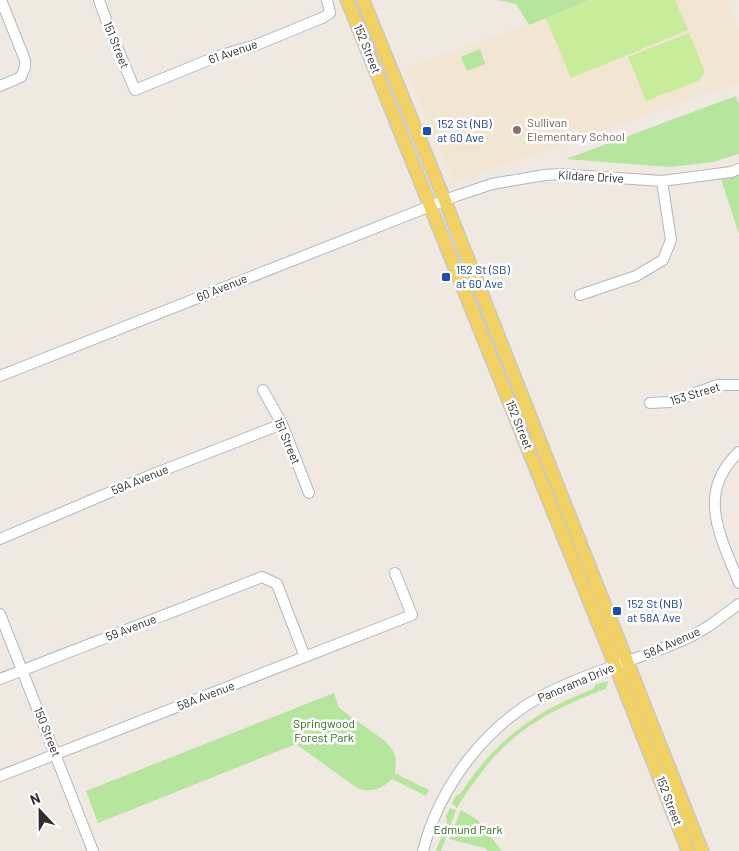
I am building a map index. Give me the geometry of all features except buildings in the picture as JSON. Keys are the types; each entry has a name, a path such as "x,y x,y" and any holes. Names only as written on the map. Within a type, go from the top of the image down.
{"main road":[{"name":"152 Street","path":"347,0 622,664 702,851"},
{"name":"152 Street","path":"362,0 445,201 622,664 688,851"}],"street":[{"path":"0,86 21,77 24,72 25,60 1,0"},
{"name":"151 Street","path":"99,0 135,90"},
{"name":"61 Avenue","path":"135,90 218,56 256,45 322,18 330,13 327,0"},
{"name":"Kildare Drive","path":"445,201 492,184 545,175 559,174 662,181 731,172 739,169"},
{"path":"580,295 636,276 663,260 671,240 662,181"},
{"name":"60 Avenue","path":"0,376 445,201"},
{"name":"153 Street","path":"650,402 670,402 718,385 739,385"},
{"name":"151 Street","path":"263,390 282,424 309,493"},
{"name":"59A Avenue","path":"0,539 141,479 282,424"},
{"path":"739,452 724,469 715,490 715,512 720,535 739,583"},
{"name":"58A Avenue","path":"0,776 412,615 395,574"},
{"name":"59 Avenue","path":"0,679 262,577 277,584 305,657"},
{"name":"58A Avenue","path":"622,664 690,637 739,604"},
{"name":"150 Street","path":"0,614 93,851"},
{"name":"Panorama Drive","path":"423,851 442,801 468,761 492,734 515,714 542,696 622,664"}],"shaded area":[{"name":"Sullivan Elementary School","path":"590,0 727,0 739,30 739,83 454,182 404,68 529,25"}],"green space":[{"path":"497,0 590,0 529,25 516,4"},
{"path":"591,0 675,0 688,30 571,78 546,18"},
{"path":"689,33 705,72 698,81 646,101 628,57"},
{"path":"480,49 485,64 467,71 461,57"},
{"path":"736,96 739,104 739,154 713,162 670,167 566,159"},
{"path":"739,173 739,234 721,179"},
{"path":"608,681 605,689 557,710 519,734 488,765 457,808 452,803 488,757 518,729 552,707 593,689 596,684"},
{"name":"Springwood Forest Park","path":"334,693 339,708 385,741 392,749 396,758 395,773 429,790 426,796 392,779 376,789 357,788 296,744 98,823 86,791"},
{"path":"450,808 456,810 441,851 436,851 447,821 446,816"},
{"name":"Edmund Park","path":"461,810 478,820 502,851 488,851 485,848 449,839"}],"place":[{"name":"Sullivan Elementary School","path":"517,130"},
{"name":"152 St (NB) at 60 Ave","path":"427,131"},
{"name":"152 St (SB) at 60 Ave","path":"446,277"},
{"name":"152 St (NB) at 58A Ave","path":"617,611"}]}
